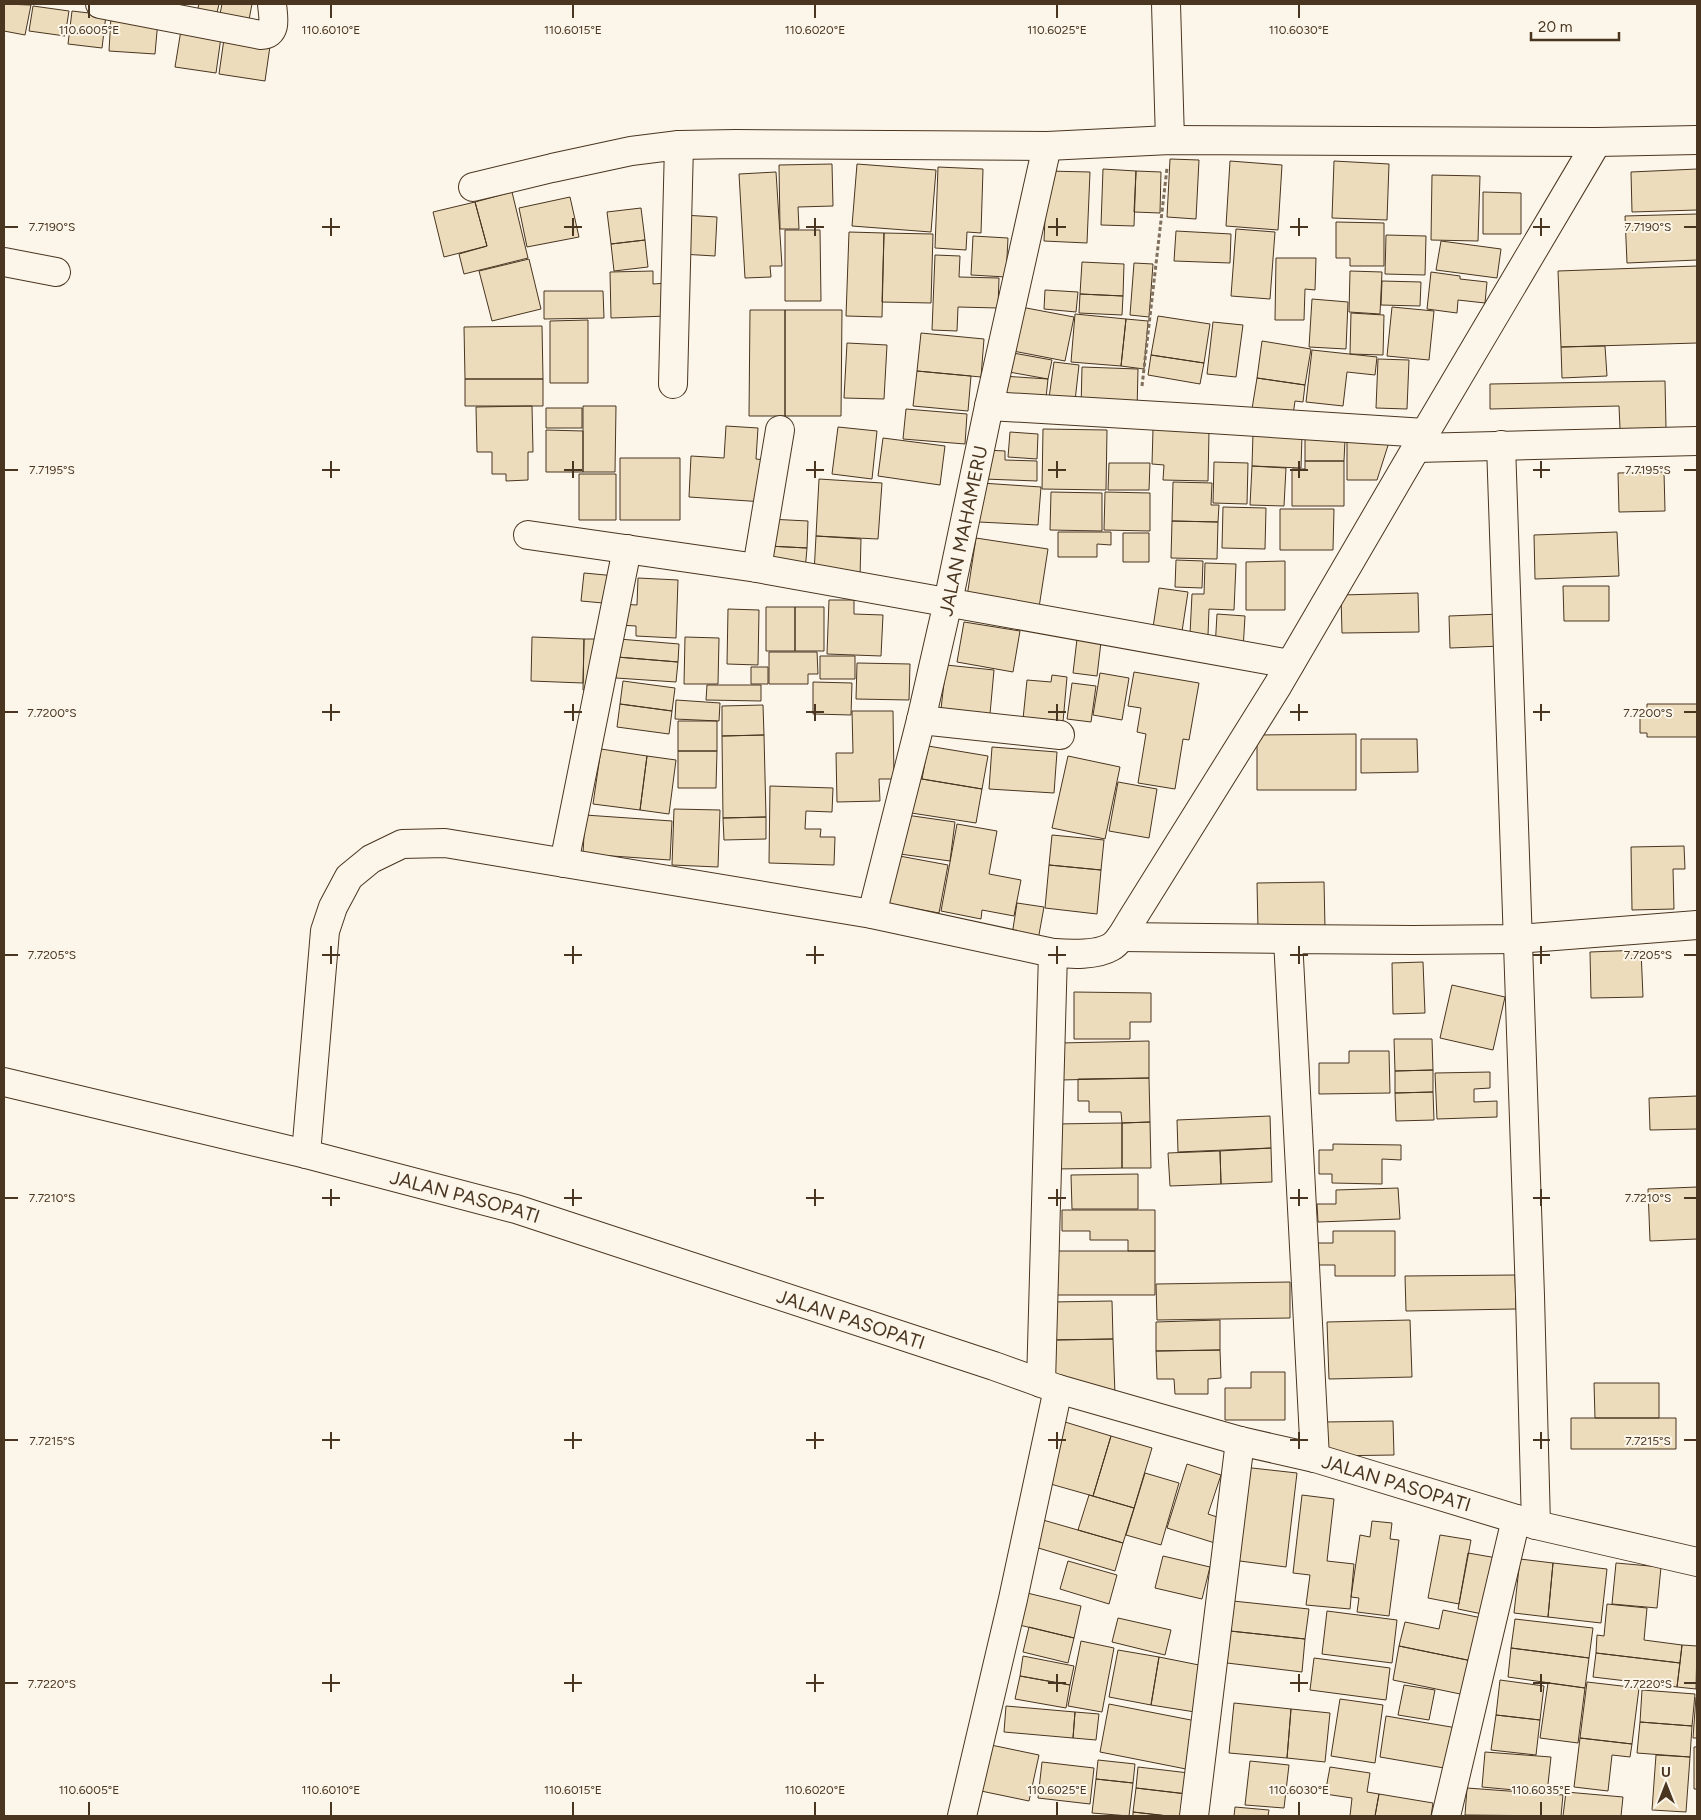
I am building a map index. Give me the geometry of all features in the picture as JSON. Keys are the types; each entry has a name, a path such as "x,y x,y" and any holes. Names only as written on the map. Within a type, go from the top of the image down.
{"street":[{"path":"100,4 260,35 265,35 271,31 273,25 272,4"},
{"path":"1166,4 1170,140"},
{"path":"473,187 631,151 679,145 1047,146 1170,140 1598,142 1697,140"},
{"path":"306,1154 325,931 333,907 349,877 371,859 402,844 444,843 872,914 1053,953 1077,954 1111,947 1120,937 1290,664 1598,142"},
{"path":"673,384 679,145"},
{"name":"JALAN MAHAMERU","path":"872,914 921,720 948,602 989,406 1047,146"},
{"path":"4,262 56,272"},
{"path":"989,406 1210,419 1420,441 1501,445 1697,441"},
{"path":"757,568 780,430"},
{"path":"1446,1816 1526,1522 1530,1276 1501,445"},
{"path":"528,535 757,568 1290,664"},
{"path":"564,863 627,549"},
{"path":"921,720 1060,735"},
{"path":"1120,937 1412,940 1517,938 1697,925"},
{"path":"1288,938 1315,1458"},
{"path":"962,1816 1013,1599 1049,1386 1053,953"},
{"name":"JALAN PASOPATI","path":"4,1082 306,1154 516,1209 1049,1386 1240,1441 1315,1458 1526,1522 1697,1562"},
{"path":"1194,1816 1240,1441"}],"path":[{"path":"1142,390 1170,140"}],"building":[{"path":"4,4 31,5 25,35 4,31"},
{"path":"199,4 219,4 216,17 197,12"},
{"path":"222,4 252,4 248,25 219,19"},
{"path":"33,6 69,11 65,36 29,31"},
{"path":"72,11 106,15 102,48 68,44"},
{"path":"111,16 158,20 155,54 109,51"},
{"path":"181,30 221,37 216,73 175,67"},
{"path":"224,39 270,46 265,81 219,74"},
{"path":"1170,159 1199,160 1196,219 1167,217"},
{"path":"1230,161 1282,165 1278,230 1226,226"},
{"path":"1334,161 1389,164 1387,220 1332,218"},
{"path":"832,164 833,206 798,207 799,229 780,229 779,165"},
{"path":"857,164 936,170 931,232 852,226"},
{"path":"938,167 983,169 981,233 967,232 966,250 935,248"},
{"path":"1103,169 1136,171 1134,226 1101,225"},
{"path":"1697,169 1697,210 1632,212 1631,172"},
{"path":"1047,171 1090,172 1087,243 1044,241"},
{"path":"1136,171 1161,172 1160,213 1134,212"},
{"path":"776,172 782,266 770,266 771,277 745,278 739,174"},
{"path":"1432,175 1480,176 1478,241 1431,240"},
{"path":"512,192 528,258 464,274 459,254 487,246 475,202"},
{"path":"1483,192 1521,193 1521,234 1483,234"},
{"path":"570,197 579,237 527,247 519,208"},
{"path":"475,202 487,246 444,257 433,212"},
{"path":"641,208 645,240 611,244 607,212"},
{"path":"1697,214 1697,260 1627,263 1625,216"},
{"path":"683,215 717,217 715,256 681,254"},
{"path":"1336,222 1384,223 1384,266 1350,266 1350,258 1336,258"},
{"path":"1236,229 1275,232 1270,299 1231,296"},
{"path":"785,230 820,230 821,301 785,301"},
{"path":"1176,231 1231,234 1230,263 1174,261"},
{"path":"849,232 884,233 882,317 846,316"},
{"path":"884,233 933,234 931,303 882,302"},
{"path":"1386,235 1426,236 1425,275 1385,274"},
{"path":"973,236 1008,238 1006,277 971,275"},
{"path":"645,240 648,267 614,271 611,244"},
{"path":"1441,241 1501,249 1497,278 1436,270"},
{"path":"935,255 960,256 959,277 999,278 998,308 958,307 957,331 932,330"},
{"path":"1276,258 1316,258 1315,290 1305,289 1304,320 1275,320"},
{"path":"529,259 541,309 492,321 479,271"},
{"path":"1082,262 1124,264 1123,296 1080,294"},
{"path":"1134,263 1153,264 1149,317 1130,315"},
{"path":"1697,266 1697,343 1561,347 1558,271"},
{"path":"653,271 653,284 667,283 668,316 611,318 610,272"},
{"path":"1350,271 1382,272 1380,314 1349,312"},
{"path":"1431,272 1460,276 1460,279 1487,282 1485,303 1458,300 1457,313 1427,309"},
{"path":"1382,281 1421,282 1420,306 1381,305"},
{"path":"1045,290 1078,292 1076,312 1044,309"},
{"path":"544,291 603,291 604,318 544,319"},
{"path":"1080,294 1123,296 1122,315 1079,313"},
{"path":"1312,299 1348,302 1346,349 1309,347"},
{"path":"1021,307 1074,317 1065,361 1013,351"},
{"path":"1392,307 1434,311 1429,360 1387,356"},
{"path":"750,310 785,310 785,416 749,416"},
{"path":"785,310 842,310 841,416 785,416"},
{"path":"1351,313 1384,315 1383,355 1350,354"},
{"path":"1075,314 1126,319 1121,366 1071,362"},
{"path":"1158,316 1210,324 1204,363 1151,355"},
{"path":"1126,319 1148,321 1144,369 1121,366"},
{"path":"588,320 588,383 550,383 550,321"},
{"path":"1213,322 1243,325 1236,377 1207,374"},
{"path":"542,326 543,379 465,379 464,327"},
{"path":"921,333 984,339 981,377 917,371"},
{"path":"1262,341 1311,349 1305,385 1257,378"},
{"path":"847,343 887,345 884,399 844,398"},
{"path":"1605,346 1607,376 1562,378 1561,347"},
{"path":"1312,350 1377,357 1375,375 1347,372 1343,406 1306,402"},
{"path":"1013,353 1052,360 1048,379 1009,372"},
{"path":"1151,355 1204,363 1200,384 1148,375"},
{"path":"1378,359 1409,360 1407,409 1376,408"},
{"path":"1054,362 1079,365 1075,401 1049,398"},
{"path":"1082,367 1138,369 1137,411 1081,409"},
{"path":"917,371 971,376 968,411 913,406"},
{"path":"1002,376 1048,379 1045,407 1000,404"},
{"path":"1257,378 1305,385 1303,402 1295,401 1292,422 1251,415"},
{"path":"465,379 543,379 543,406 465,406"},
{"path":"1665,381 1666,428 1620,429 1619,406 1490,409 1490,384"},
{"path":"532,406 533,452 528,452 528,480 506,481 506,474 492,474 492,452 477,452 476,407"},
{"path":"583,406 616,406 615,472 583,472"},
{"path":"546,408 582,408 582,428 546,428"},
{"path":"906,409 967,414 965,444 903,439"},
{"path":"726,426 758,428 756,459 766,460 764,502 689,497 691,456 724,458"},
{"path":"838,427 877,431 872,479 832,474"},
{"path":"1043,429 1107,430 1106,490 1042,489"},
{"path":"1153,429 1209,431 1208,481 1163,480 1164,465 1152,464"},
{"path":"546,430 583,431 583,472 546,472"},
{"path":"1010,432 1038,434 1037,459 1008,457"},
{"path":"1253,433 1302,435 1301,468 1252,466"},
{"path":"883,438 945,446 940,485 878,476"},
{"path":"1305,439 1345,439 1344,461 1305,461"},
{"path":"1347,439 1390,439 1377,480 1347,480"},
{"path":"986,450 1005,451 1005,460 1037,461 1037,481 984,479"},
{"path":"620,458 680,458 680,520 620,520"},
{"path":"1305,461 1344,461 1344,506 1292,506 1292,469 1305,469"},
{"path":"1214,462 1248,463 1247,504 1213,503"},
{"path":"1109,463 1150,463 1149,490 1108,490"},
{"path":"1252,466 1286,468 1284,506 1250,505"},
{"path":"1664,472 1665,511 1619,512 1618,473"},
{"path":"579,474 616,474 616,520 579,520"},
{"path":"819,479 882,483 878,539 816,536"},
{"path":"1173,482 1212,483 1211,505 1219,505 1218,522 1172,521"},
{"path":"981,483 1041,487 1038,525 979,522"},
{"path":"1051,492 1102,493 1102,531 1050,530"},
{"path":"1105,492 1150,493 1150,531 1104,530"},
{"path":"1223,507 1266,508 1265,549 1222,548"},
{"path":"1280,509 1334,509 1333,550 1280,550"},
{"path":"769,519 808,521 807,548 768,546"},
{"path":"1172,521 1218,522 1217,559 1171,558"},
{"path":"1058,532 1111,532 1111,545 1097,544 1097,557 1058,557"},
{"path":"1617,532 1619,576 1535,579 1534,535"},
{"path":"1123,533 1149,533 1149,562 1123,562"},
{"path":"816,536 861,539 860,577 814,574"},
{"path":"976,538 1048,549 1038,614 966,603"},
{"path":"768,546 807,548 805,571 767,568"},
{"path":"1176,560 1203,561 1202,588 1175,587"},
{"path":"1285,561 1285,610 1246,610 1246,562"},
{"path":"1205,563 1236,564 1234,610 1209,609 1208,635 1190,634 1192,594 1204,594"},
{"path":"584,573 616,576 614,604 581,601"},
{"path":"638,578 678,580 676,638 636,636 636,626 619,625 620,604 637,605"},
{"path":"1563,586 1609,586 1609,621 1564,621"},
{"path":"1159,588 1188,592 1181,638 1152,634"},
{"path":"1418,593 1419,632 1342,633 1341,595"},
{"path":"829,600 854,600 854,614 883,615 881,656 827,654"},
{"path":"766,607 795,607 795,651 766,651"},
{"path":"795,607 824,607 824,651 795,651"},
{"path":"728,609 759,610 758,665 727,664"},
{"path":"1217,614 1245,616 1243,650 1215,649"},
{"path":"1501,614 1502,646 1450,648 1449,616"},
{"path":"964,622 1020,631 1013,672 957,662"},
{"path":"532,637 584,639 583,683 531,681"},
{"path":"685,637 719,638 718,684 684,684"},
{"path":"584,639 599,639 598,691 583,690"},
{"path":"619,639 679,644 678,662 617,657"},
{"path":"1077,639 1101,642 1097,676 1073,673"},
{"path":"769,652 817,652 818,674 808,674 808,684 769,684"},
{"path":"820,656 855,656 855,679 820,679"},
{"path":"617,657 678,662 676,682 616,678"},
{"path":"857,663 910,664 909,700 856,699"},
{"path":"946,665 994,670 990,714 941,709"},
{"path":"751,667 768,667 768,684 751,684"},
{"path":"1134,672 1199,683 1189,740 1183,739 1175,789 1138,783 1146,734 1137,732 1141,708 1128,706"},
{"path":"1100,673 1129,678 1122,720 1093,715"},
{"path":"1052,675 1067,677 1063,722 1023,719 1027,680 1051,682"},
{"path":"623,681 675,688 672,711 620,704"},
{"path":"813,682 852,683 851,715 813,714"},
{"path":"1072,683 1096,686 1091,722 1067,719"},
{"path":"707,685 761,685 761,701 706,700"},
{"path":"676,700 720,703 719,721 675,719"},
{"path":"620,704 672,711 669,734 617,727"},
{"path":"1647,704 1697,704 1697,737 1647,737 1647,733 1640,733 1640,713 1647,713"},
{"path":"763,705 764,735 722,736 722,706"},
{"path":"852,711 893,711 894,779 879,779 880,801 837,802 836,753 853,753"},
{"path":"678,721 717,721 717,751 678,751"},
{"path":"1356,734 1356,790 1257,790 1257,735"},
{"path":"764,735 766,817 723,818 722,736"},
{"path":"1361,739 1417,739 1418,772 1361,773"},
{"path":"928,746 988,756 982,789 922,779"},
{"path":"992,747 1057,752 1054,793 989,789"},
{"path":"601,749 647,756 640,810 593,804"},
{"path":"678,751 717,751 716,788 678,788"},
{"path":"647,756 676,760 669,814 640,810"},
{"path":"1068,756 1120,767 1105,839 1052,828"},
{"path":"910,777 982,789 976,823 905,812"},
{"path":"1118,782 1157,789 1149,838 1109,831"},
{"path":"770,786 833,788 832,812 806,811 805,829 821,829 820,837 835,837 834,865 769,863"},
{"path":"674,809 720,810 718,867 672,865"},
{"path":"585,815 672,821 670,860 583,854"},
{"path":"906,815 955,822 950,861 900,854"},
{"path":"766,817 766,839 724,840 723,818"},
{"path":"957,824 997,831 989,874 1021,880 1014,916 982,910 981,919 941,911"},
{"path":"1052,835 1104,840 1101,870 1049,865"},
{"path":"1684,846 1685,869 1673,869 1674,909 1632,910 1631,847"},
{"path":"894,855 948,865 939,913 885,903"},
{"path":"1049,865 1101,870 1097,914 1045,908"},
{"path":"1324,882 1325,928 1258,929 1257,883"},
{"path":"1017,903 1044,907 1038,940 1012,935"},
{"path":"1641,950 1643,997 1591,998 1590,952"},
{"path":"1423,962 1425,1013 1393,1014 1392,963"},
{"path":"1452,985 1505,997 1493,1050 1440,1038"},
{"path":"1074,992 1151,993 1151,1022 1130,1022 1130,1039 1074,1039"},
{"path":"1394,1039 1432,1039 1433,1070 1395,1071"},
{"path":"1149,1041 1149,1078 1060,1080 1060,1043"},
{"path":"1349,1051 1389,1051 1390,1093 1319,1094 1319,1063 1349,1063"},
{"path":"1433,1070 1433,1092 1395,1093 1395,1071"},
{"path":"1490,1072 1490,1088 1474,1089 1474,1102 1497,1101 1497,1117 1437,1119 1435,1073"},
{"path":"1149,1078 1150,1122 1122,1123 1121,1112 1089,1112 1089,1101 1078,1101 1078,1079"},
{"path":"1433,1092 1434,1120 1396,1121 1395,1093"},
{"path":"1697,1096 1697,1129 1650,1130 1649,1098"},
{"path":"1270,1116 1271,1148 1178,1152 1177,1120"},
{"path":"1150,1122 1151,1168 1122,1168 1122,1123"},
{"path":"1122,1123 1122,1168 1056,1169 1055,1124"},
{"path":"1333,1144 1401,1145 1401,1160 1382,1159 1382,1184 1332,1183 1332,1174 1319,1174 1319,1150 1333,1150"},
{"path":"1271,1148 1272,1182 1221,1184 1220,1151"},
{"path":"1220,1151 1221,1184 1170,1186 1168,1153"},
{"path":"1138,1174 1138,1209 1072,1209 1071,1175"},
{"path":"1697,1187 1697,1239 1650,1241 1648,1189"},
{"path":"1398,1188 1400,1219 1318,1222 1317,1204 1336,1204 1336,1190"},
{"path":"1062,1210 1155,1210 1155,1251 1128,1251 1128,1240 1090,1240 1090,1231 1062,1231"},
{"path":"1333,1231 1395,1231 1395,1276 1335,1276 1335,1265 1318,1265 1318,1243 1333,1243"},
{"path":"1054,1251 1155,1251 1155,1295 1054,1295"},
{"path":"1515,1275 1516,1309 1406,1311 1405,1276"},
{"path":"1290,1282 1290,1318 1157,1320 1156,1284"},
{"path":"1112,1301 1113,1339 1053,1340 1052,1302"},
{"path":"1220,1320 1220,1350 1156,1351 1156,1322"},
{"path":"1410,1320 1412,1377 1329,1379 1327,1322"},
{"path":"1113,1339 1115,1395 1053,1380 1053,1340"},
{"path":"1220,1350 1221,1378 1208,1379 1208,1394 1175,1394 1174,1379 1157,1379 1156,1351"},
{"path":"1251,1372 1285,1372 1285,1420 1225,1420 1225,1388 1251,1388"},
{"path":"1594,1383 1659,1383 1659,1418 1595,1418"},
{"path":"1571,1418 1676,1418 1676,1449 1571,1449"},
{"path":"1393,1421 1394,1455 1325,1456 1324,1422"},
{"path":"1065,1422 1111,1436 1093,1496 1047,1483"},
{"path":"1111,1436 1152,1448 1134,1508 1093,1496"},
{"path":"1187,1464 1221,1475 1208,1514 1226,1520 1218,1544 1167,1528"},
{"path":"1243,1467 1297,1473 1286,1567 1232,1560"},
{"path":"1145,1473 1179,1483 1161,1545 1126,1535"},
{"path":"1089,1495 1134,1508 1123,1543 1078,1530"},
{"path":"1302,1495 1334,1499 1327,1561 1354,1564 1350,1609 1306,1605 1310,1575 1293,1573"},
{"path":"1043,1520 1123,1543 1115,1571 1035,1547"},
{"path":"1372,1521 1392,1523 1390,1539 1399,1540 1389,1616 1357,1612 1359,1598 1351,1597 1360,1535 1370,1537"},
{"path":"1440,1535 1471,1540 1459,1604 1428,1598"},
{"path":"1468,1553 1497,1558 1487,1615 1458,1609"},
{"path":"1163,1556 1210,1567 1202,1599 1155,1588"},
{"path":"1520,1559 1553,1563 1548,1617 1514,1613"},
{"path":"1068,1561 1117,1575 1109,1604 1060,1589"},
{"path":"1553,1563 1607,1569 1601,1623 1548,1617"},
{"path":"1616,1563 1661,1567 1657,1608 1612,1604"},
{"path":"1023,1592 1081,1606 1074,1638 1015,1624"},
{"path":"1233,1601 1309,1609 1305,1639 1230,1631"},
{"path":"1607,1604 1647,1608 1644,1640 1682,1645 1680,1663 1596,1653 1597,1635 1604,1636"},
{"path":"1443,1610 1487,1619 1472,1661 1399,1646 1405,1622 1439,1629"},
{"path":"1327,1611 1397,1620 1392,1663 1322,1654"},
{"path":"1118,1618 1171,1630 1165,1655 1112,1642"},
{"path":"1515,1619 1593,1628 1589,1658 1511,1648"},
{"path":"1029,1627 1074,1638 1068,1663 1023,1652"},
{"path":"1230,1631 1305,1639 1302,1672 1227,1663"},
{"path":"1081,1641 1114,1648 1102,1712 1068,1706"},
{"path":"1682,1645 1697,1646 1696,1689 1677,1687"},
{"path":"1399,1646 1472,1661 1465,1695 1393,1680"},
{"path":"1511,1648 1589,1658 1585,1688 1508,1677"},
{"path":"1118,1650 1159,1657 1151,1705 1109,1697"},
{"path":"1596,1653 1680,1663 1677,1687 1593,1677"},
{"path":"1023,1656 1074,1666 1070,1685 1020,1676"},
{"path":"1159,1657 1204,1666 1195,1712 1151,1705"},
{"path":"1314,1658 1390,1668 1386,1700 1310,1690"},
{"path":"1020,1676 1070,1685 1066,1708 1015,1699"},
{"path":"1500,1680 1544,1686 1540,1720 1496,1715"},
{"path":"1587,1682 1639,1688 1632,1744 1580,1738"},
{"path":"1548,1683 1585,1688 1578,1743 1540,1738"},
{"path":"1404,1685 1435,1690 1429,1720 1398,1715"},
{"path":"1642,1690 1695,1694 1692,1726 1640,1722"},
{"path":"1696,1697 1697,1738 1693,1738"},
{"path":"1340,1699 1383,1705 1375,1763 1331,1756"},
{"path":"1234,1703 1291,1709 1287,1758 1229,1753"},
{"path":"1109,1704 1196,1721 1186,1769 1100,1752"},
{"path":"1006,1706 1075,1712 1073,1738 1004,1732"},
{"path":"1291,1709 1330,1713 1325,1762 1287,1758"},
{"path":"1075,1712 1099,1714 1096,1740 1073,1738"},
{"path":"1496,1715 1540,1720 1536,1755 1491,1750"},
{"path":"1386,1716 1457,1728 1450,1769 1380,1757"},
{"path":"1640,1722 1692,1726 1690,1757 1637,1753"},
{"path":"1580,1738 1632,1744 1630,1757 1612,1755 1608,1791 1574,1787"},
{"path":"991,1745 1039,1755 1029,1801 981,1791"},
{"path":"1694,1747 1697,1747 1697,1789 1694,1789"},
{"path":"1485,1752 1551,1757 1547,1793 1482,1787"},
{"path":"1656,1755 1690,1757 1686,1812 1652,1810"},
{"path":"1098,1760 1135,1764 1133,1783 1096,1779"},
{"path":"1250,1761 1289,1765 1284,1808 1245,1805"},
{"path":"1042,1762 1094,1768 1090,1804 1038,1798"},
{"path":"1138,1767 1189,1773 1187,1794 1136,1788"},
{"path":"1330,1767 1370,1773 1367,1792 1379,1794 1375,1816 1350,1816 1352,1798 1325,1794"},
{"path":"1096,1779 1133,1783 1129,1816 1092,1813"},
{"path":"1136,1788 1187,1794 1184,1816 1133,1812"},
{"path":"1467,1788 1563,1795 1561,1816 1465,1815"},
{"path":"1566,1792 1623,1797 1621,1816 1563,1816"},
{"path":"1379,1794 1433,1803 1431,1816 1375,1816"},
{"path":"1235,1807 1269,1810 1268,1816 1234,1816"},
{"path":"1133,1812 1168,1816 1133,1816"}]}
